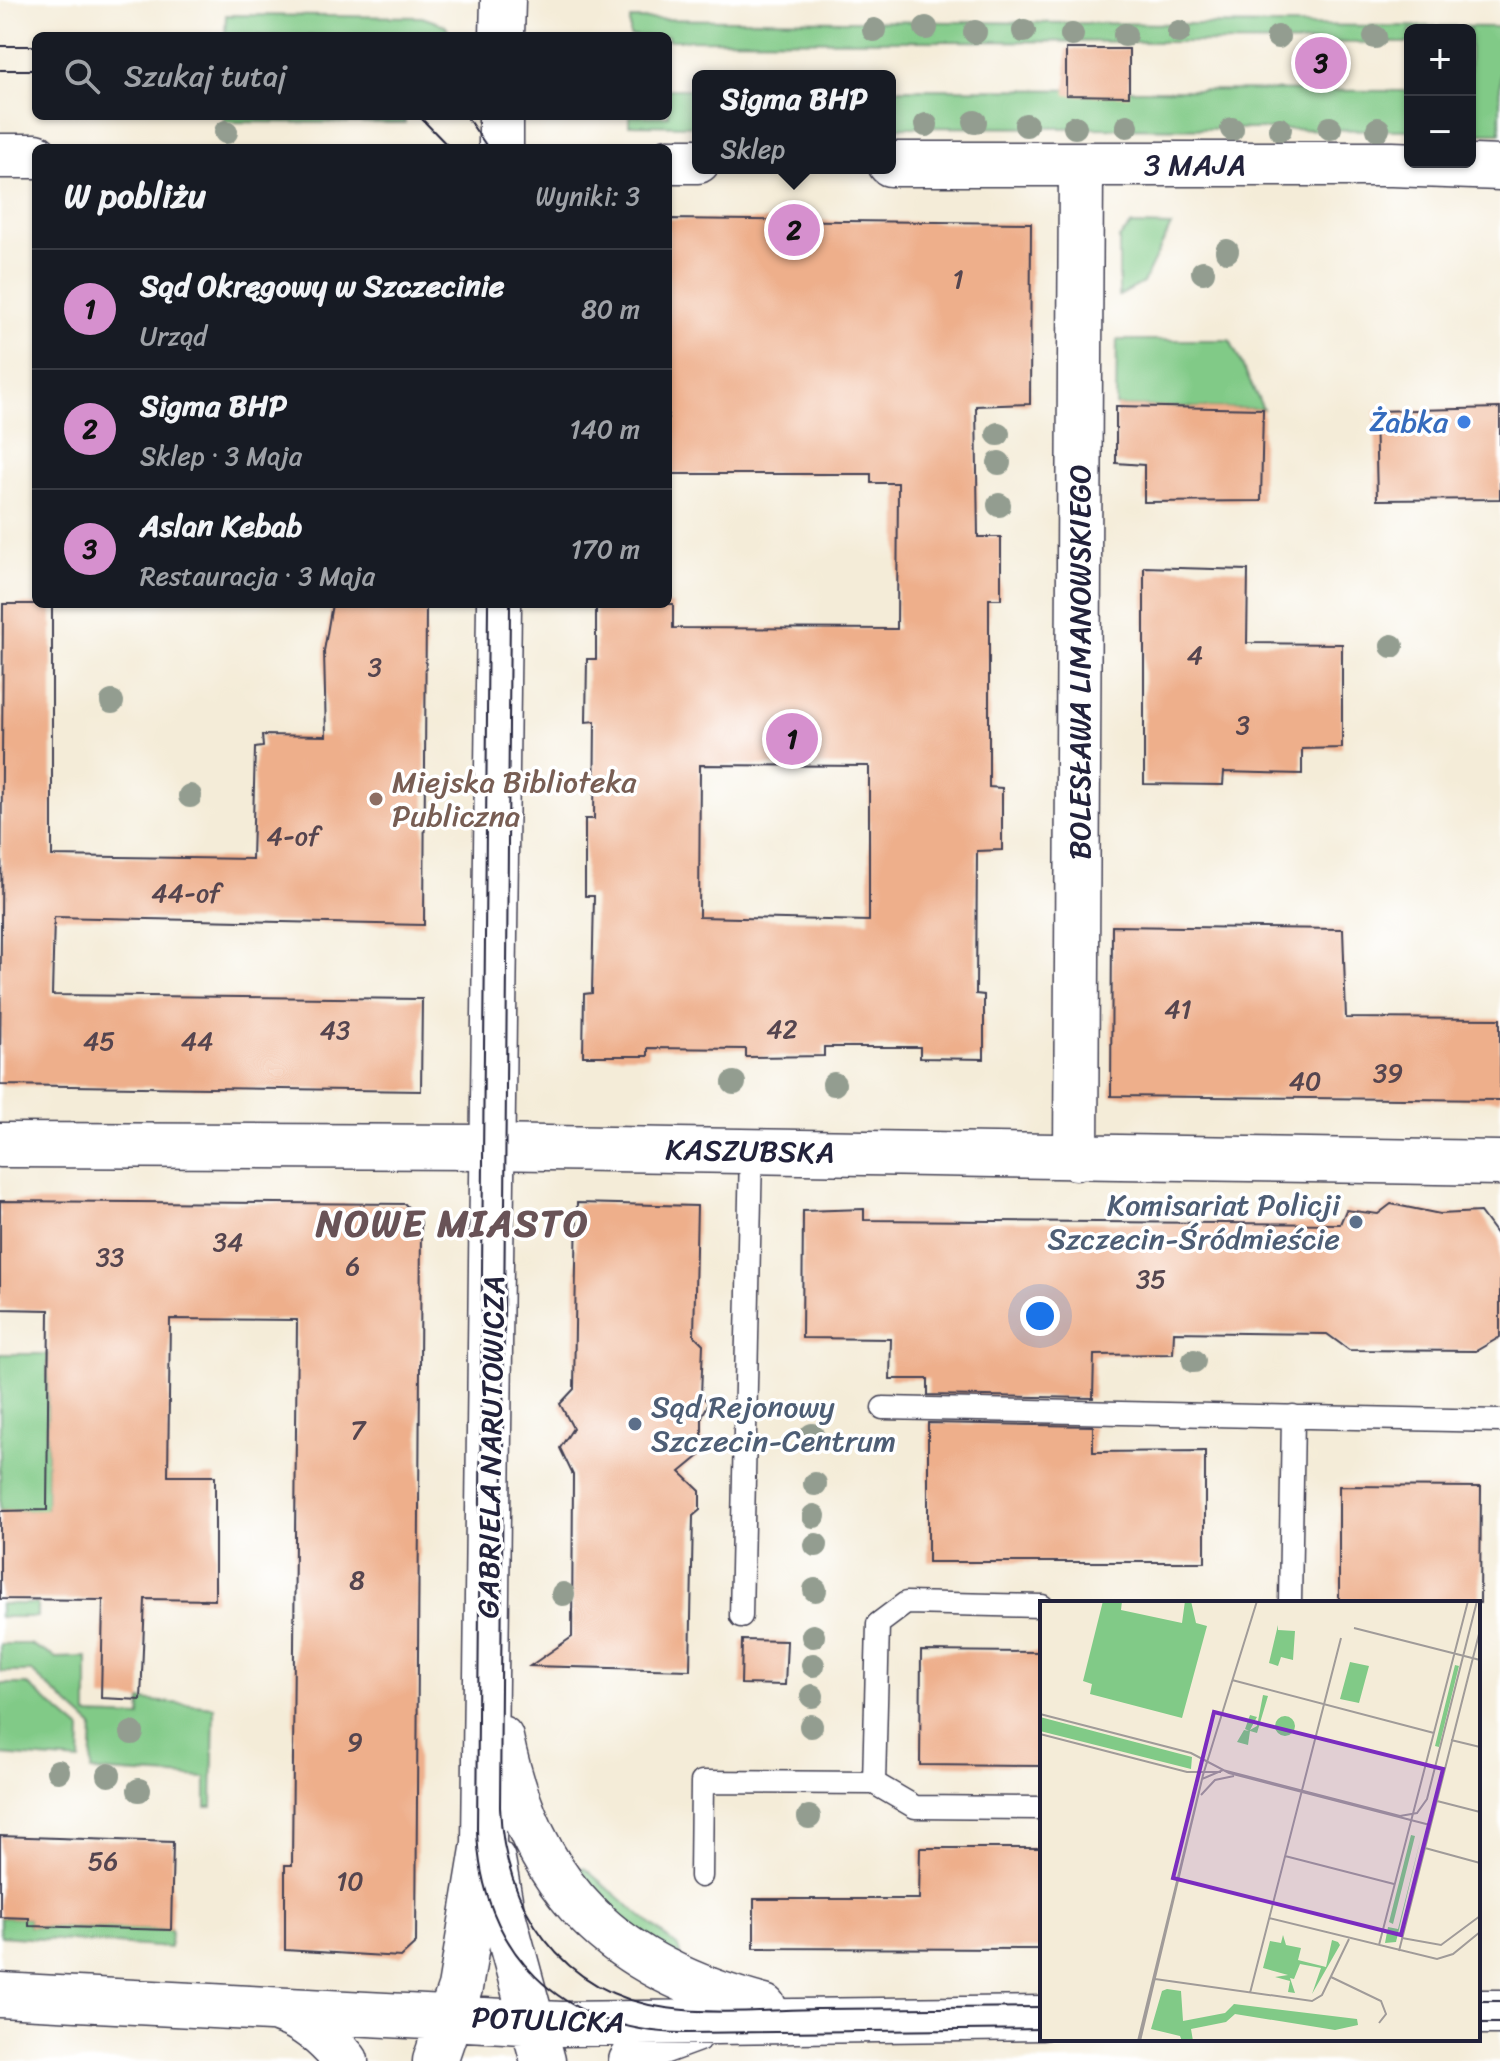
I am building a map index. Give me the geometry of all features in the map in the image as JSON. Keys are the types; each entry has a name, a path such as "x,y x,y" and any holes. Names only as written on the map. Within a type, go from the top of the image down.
{"street":[{"path":"502,32 503,0"},
{"path":"501,120 501,144"},
{"path":"0,156 32,156"},
{"name":"3 MAJA","path":"896,164 1392,164 1500,168"},
{"name":"BOLESŁAWA LIMANOWSKIEGO","path":"1076,1158 1081,166"},
{"name":"GABRIELA NARUTOWICZA","path":"435,2061 452,2016 481,1872 486,1810 499,608"},
{"name":"KASZUBSKA","path":"0,1145 495,1147 1500,1163"},
{"name":"POTULICKA","path":"488,1657 500,1734 515,1790 538,1848 575,1904 635,1957 683,1982 742,2001 830,2020"},
{"name":"GABRIELA NARUTOWICZA","path":"486,1810 502,1911 538,2042"},
{"name":"POTULICKA","path":"0,1995 452,2016 538,2042 740,2021 1040,2018"},
{"name":"POTULICKA","path":"267,2006 294,2015 321,2033 346,2061"},
{"path":"631,2061 673,2036 740,2021"}],"lane":[{"path":"741,1616 751,1152"},
{"path":"883,1408 1500,1421"},
{"path":"1290,1601 1293,1416"},
{"path":"874,1783 878,1624 906,1603 1040,1606"},
{"path":"701,1876 702,1782 874,1783 915,1807 1040,1808"}],"green space":[{"path":"226,15 422,17 445,25 449,32 225,32"},
{"path":"630,19 1404,26 1404,43 672,40 672,32 630,32"},
{"path":"1476,27 1500,27 1500,133 1476,133"},
{"path":"672,89 692,89 692,126 629,125 629,120 672,120"},
{"path":"896,89 1404,91 1404,130 896,127"},
{"path":"224,120 405,120 405,123"},
{"path":"1132,225 1171,226 1143,283 1119,296 1119,238"},
{"path":"1117,340 1230,340 1263,409 1116,406"},
{"path":"0,1354 48,1354 47,1511 0,1511"},
{"path":"0,1604 37,1604 37,1617 0,1617"},
{"path":"0,1644 30,1644 56,1658 87,1657 87,1715 140,1717 141,1700 214,1707 212,1807 206,1807 206,1778 91,1771 93,1727 32,1672 0,1672"},
{"path":"0,1684 27,1684 81,1730 80,1761 0,1755"},
{"path":"573,1867 584,1868 678,1947 682,1960 633,1935"},
{"path":"0,1917 29,1918 29,1926 171,1930 170,1948 0,1936"}],"building":[{"path":"1066,49 1129,49 1129,96 1066,95"},
{"path":"672,219 1031,223 1030,404 976,406 978,537 1001,537 1001,599 989,599 989,787 1002,788 1002,850 977,851 976,994 984,995 984,1059 920,1058 920,1047 824,1047 824,1056 746,1057 746,1049 648,1048 648,1056 583,1056 584,994 592,993 594,896 585,896 585,819 594,819 595,721 586,722 587,659 596,659 596,608 672,608 673,604 673,628 897,629 898,483 871,483 871,474 672,474","holes":["700,765 869,766 869,921 699,917"]},
{"path":"1116,406 1263,409 1261,501 1144,502 1144,465 1116,463"},
{"path":"1500,408 1500,499 1377,500 1375,411"},
{"path":"1144,567 1248,570 1247,643 1342,644 1342,748 1302,749 1302,774 1224,772 1223,785 1144,784"},
{"path":"3,604 52,608 52,856 252,859 255,748 263,747 262,735 326,736 324,651 331,608 426,608 424,925 54,917 52,995 422,999 421,1091 0,1085"},
{"path":"1112,926 1343,929 1346,1018 1500,1019 1500,1100 1111,1096"},
{"path":"0,1201 405,1204 421,1222 416,1943 401,1957 285,1950 285,1865 292,1865 297,1320 170,1319 168,1476 215,1476 215,1600 145,1599 141,1700 101,1698 103,1600 0,1599 0,1511 47,1510 49,1310 0,1309"},
{"name":"Sąd Rejonowy Szczecin-Centrum","path":"577,1203 697,1206 694,1335 703,1344 701,1396 709,1403 702,1416 702,1437 709,1448 680,1472 700,1491 700,1510 693,1516 690,1670 530,1666 572,1637 573,1475 560,1448 573,1428 560,1404 574,1389"},
{"path":"1391,1204 1440,1214 1480,1212 1500,1239 1500,1337 1476,1351 1349,1350 1327,1334 1174,1332 1173,1354 1094,1355 1093,1398 928,1395 928,1379 890,1379 891,1339 802,1338 803,1211 864,1209 864,1220 1340,1224 1346,1210 1378,1214"},
{"path":"928,1423 1093,1426 1093,1452 1205,1451 1205,1562 928,1562"},
{"path":"1339,1486 1481,1487 1480,1603 1339,1601"},
{"path":"742,1640 787,1641 785,1685 741,1684"},
{"path":"921,1651 1040,1652 1040,1766 920,1765"},
{"path":"0,1836 173,1842 171,1930 29,1926 29,1918 0,1917"},
{"path":"920,1848 1040,1848 1040,1949 754,1948 754,1899 919,1899"}],"tram line":[{"path":"0,46 32,46"},
{"path":"0,70 32,70"},
{"path":"423,120 446,144"},
{"path":"469,120 485,144"},
{"path":"488,608 477,1829 482,1873 493,1912 511,1947 536,1976 565,2000 600,2018 640,2029 684,2033 1040,2029"},
{"path":"510,608 500,1807 504,1844 513,1878 526,1911 545,1939 568,1964 596,1984 629,1999 666,2008 722,2012 1040,2007"},
{"path":"1480,2001 1500,2001"},
{"path":"1480,2023 1500,2023"}],"place":[{"name":"Aslan Kebab","path":"1321,63"},
{"name":"Sigma BHP","path":"794,230"},
{"name":"Żabka","path":"1464,422"},
{"name":"Sąd Okręgowy w Szczecinie","path":"792,739"},
{"name":"Miejska Biblioteka Publiczna","path":"376,799"},
{"name":"Komisariat Policji Szczecin-Śródmieście","path":"1356,1222"},
{"name":"Sąd Rejonowy Szczecin-Centrum","path":"635,1424"}],"district":[{"name":"NOWE MIASTO","path":"453,1223"}]}
